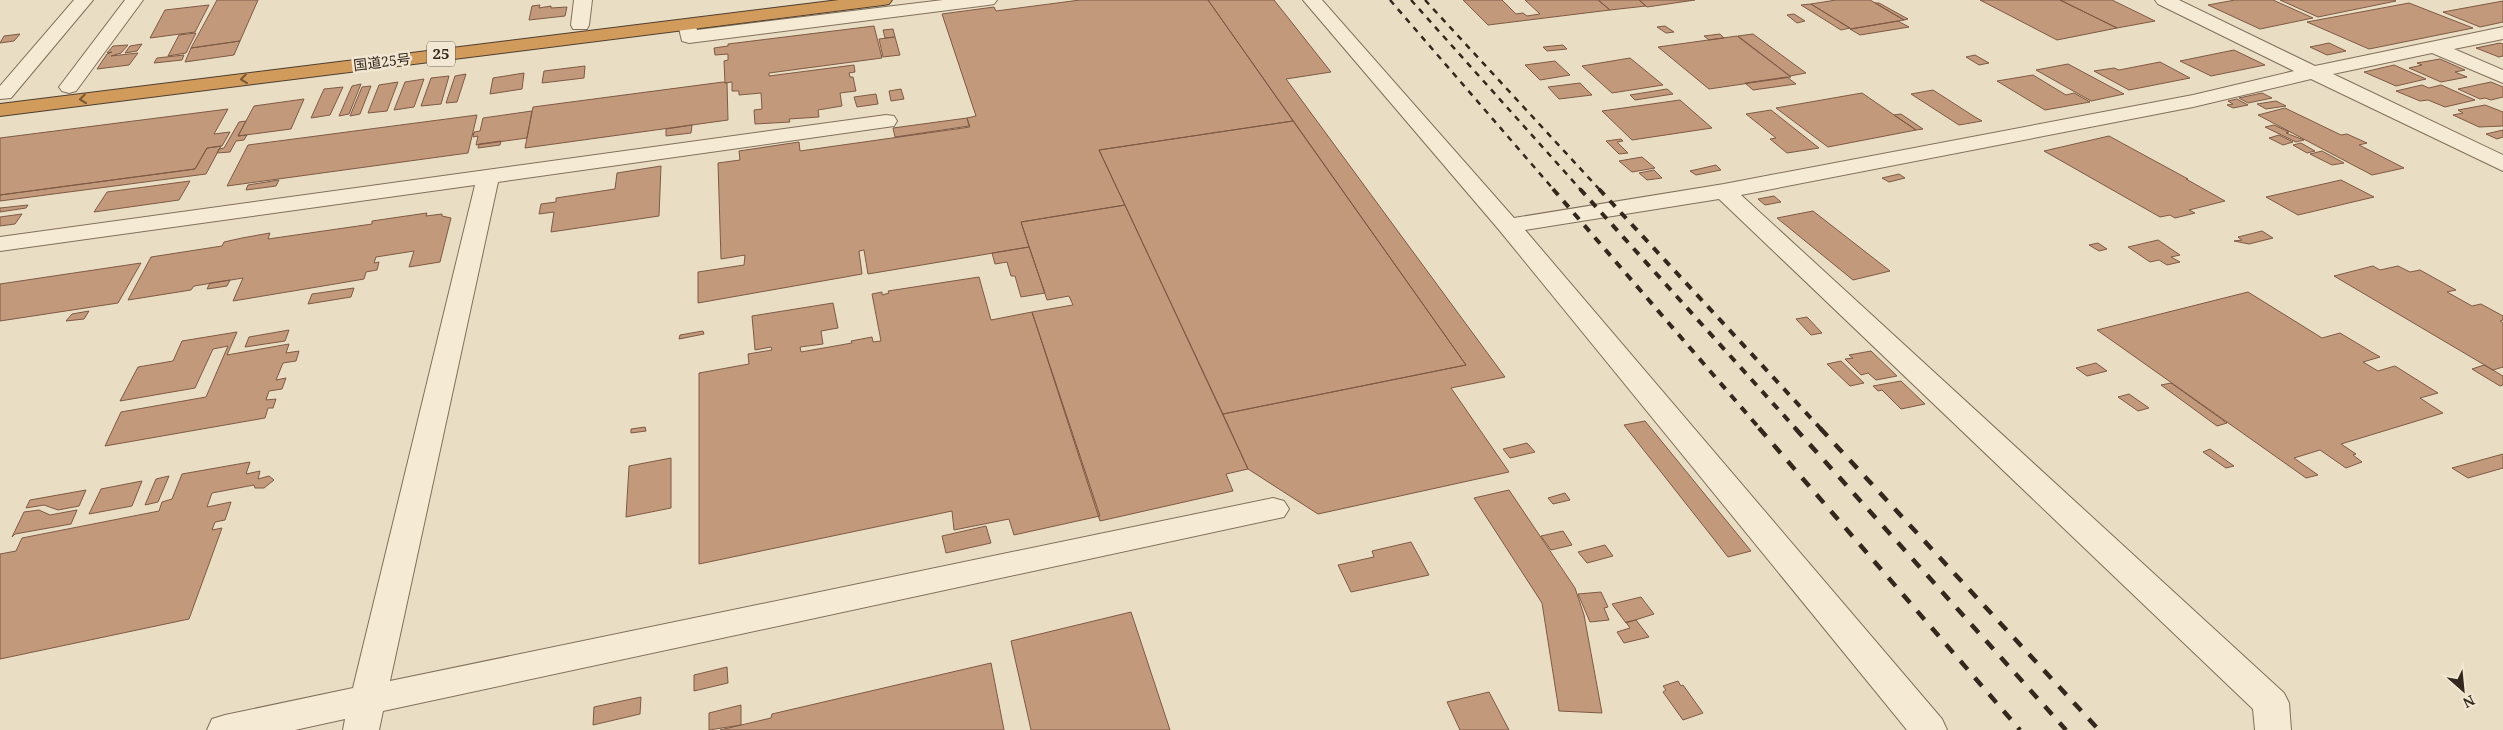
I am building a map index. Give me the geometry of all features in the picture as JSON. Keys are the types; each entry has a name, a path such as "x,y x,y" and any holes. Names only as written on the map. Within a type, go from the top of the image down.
{"highway":[{"name":"国道25号","path":"1,99 68,86 789,0"},
{"name":"国道25号","path":"1,99 687,24 883,0"}],"street":[{"path":"1,99 84,0"},
{"path":"68,86 134,0"},
{"path":"580,25 583,0"},
{"path":"687,24 689,37 988,0"},
{"path":"1312,0 1508,226 1930,730"},
{"path":"2164,0 2503,164"},
{"path":"1508,226 1724,191 2193,101 2313,72 2503,33"},
{"path":"2433,47 2503,77"},
{"path":"0,244 886,121"},
{"path":"365,714 488,177"},
{"path":"1724,191 2271,703 2273,730"},
{"path":"225,730 365,714 1272,509"}],"building":[{"path":"217,0 258,0 240,41 191,48"},
{"path":"1080,0 1208,0 1293,121 1099,150 1125,205 1021,222 1029,247 868,274 864,250 859,251 862,274 698,303 698,272 744,265 745,255 721,259 718,163 740,160 739,151 799,142 800,151 970,127 967,118 976,116 942,14 994,7 996,11"},
{"path":"1208,0 1274,0 1331,72 1286,79 1505,377 1451,388 1509,472 1318,514 1248,469 1223,414 1466,365"},
{"path":"1463,0 1502,0 1516,14 1523,13 1527,16 1540,14 1525,0 1598,0 1610,10 1488,25"},
{"path":"1598,0 1639,0 1646,6 1610,10"},
{"path":"1639,0 1695,0 1647,7"},
{"path":"1836,0 1870,0 1904,20 1851,29 1811,4"},
{"path":"1980,0 2060,0 2117,28 2057,40"},
{"path":"2060,0 2112,0 2155,21 2117,28"},
{"path":"2235,0 2273,0 2313,18 2260,29 2208,5"},
{"path":"2280,0 2394,0 2396,1 2318,17"},
{"path":"2503,1 2503,22 2480,27 2443,12"},
{"path":"1875,3 1879,3 1908,19 1904,20"},
{"path":"2409,3 2473,28 2369,49 2307,22"},
{"path":"1811,4 1850,28 1841,30 1801,5"},
{"path":"209,5 195,32 150,38 165,10"},
{"path":"540,5 539,8 551,6 551,8 567,7 565,16 529,20 532,6"},
{"path":"1794,14 1805,21 1797,23 1787,15"},
{"path":"1898,21 1909,27 1860,35 1850,29"},
{"path":"874,26 882,58 769,73 769,76 854,65 855,72 849,73 850,77 853,77 856,91 840,93 842,106 818,110 819,117 789,119 790,122 755,124 754,110 762,109 761,93 739,95 739,91 732,91 732,82 725,83 724,61 728,60 728,54 715,55 714,48 728,46 728,44"},
{"path":"1665,26 1674,32 1666,33 1657,27"},
{"path":"893,29 895,37 885,38 883,30"},
{"path":"196,33 186,53 168,56 179,35"},
{"path":"20,34 14,41 0,43 4,36"},
{"path":"1720,34 1724,38 1709,40 1704,36"},
{"path":"1753,34 1806,73 1790,76 1738,36"},
{"path":"1737,36 1791,77 1709,89 1658,47"},
{"path":"895,37 900,55 883,57 879,39"},
{"path":"240,41 234,55 185,62 191,48"},
{"path":"2329,43 2346,51 2327,55 2310,47"},
{"path":"142,44 137,51 125,53 130,46"},
{"path":"2503,44 2503,56 2499,57 2476,48"},
{"path":"128,45 121,53 111,56 138,53 129,65 97,69 107,54 112,52 107,53 113,46"},
{"path":"1563,45 1567,49 1547,51 1543,47"},
{"path":"2234,50 2265,65 2211,76 2180,61"},
{"path":"184,55 182,60 154,63 157,58"},
{"path":"1975,55 1989,63 1979,65 1966,57"},
{"path":"1630,58 1663,85 1612,93 1582,66"},
{"path":"2440,59 2465,70 2455,72 2467,77 2441,82 2409,68 2422,65 2417,63"},
{"path":"1555,61 1570,75 1540,80 1525,65"},
{"path":"2160,62 2190,78 2129,90 2094,71 2114,68 2119,70"},
{"path":"2068,64 2124,94 2091,101 2036,70"},
{"path":"2394,65 2426,79 2396,86 2364,72"},
{"path":"585,66 584,78 542,83 544,71"},
{"path":"524,73 522,89 490,94 493,78"},
{"path":"466,74 457,102 446,103 455,76"},
{"path":"2033,75 2066,95 2074,93 2090,102 2045,110 1997,81"},
{"path":"449,76 441,104 421,106 431,78"},
{"path":"1787,77 1796,84 1753,90 1745,83"},
{"path":"424,79 414,107 394,110 405,82"},
{"path":"398,82 387,111 368,113 379,85"},
{"path":"2491,82 2503,87 2503,97 2491,100 2480,99 2458,89"},
{"path":"727,83 728,120 525,148 533,107"},
{"path":"1580,83 1592,95 1559,99 1548,87"},
{"path":"361,84 349,114 339,116 352,86"},
{"path":"2422,85 2429,88 2441,85 2475,100 2445,107 2428,100 2420,101 2396,91"},
{"path":"371,86 360,114 350,116 362,87"},
{"path":"343,87 330,115 311,118 324,89"},
{"path":"901,89 904,99 891,101 889,91"},
{"path":"1667,89 1673,94 1635,100 1630,95"},
{"path":"1933,90 1982,121 1959,125 1911,94"},
{"path":"1862,93 1916,130 1828,147 1776,108"},
{"path":"2262,93 2272,98 2248,103 2239,98"},
{"path":"876,94 878,104 857,107 854,97"},
{"path":"304,99 291,129 238,136 254,106"},
{"path":"2237,99 2248,105 2233,108 2227,105 2233,104 2228,101"},
{"path":"1680,100 1712,128 1632,140 1602,111"},
{"path":"2276,101 2286,106 2266,109 2257,104"},
{"path":"2485,105 2503,112 2503,126 2479,127 2453,115 2463,113 2458,110"},
{"path":"2285,108 2341,135 2347,134 2367,143 2359,145 2404,168 2372,175 2258,115"},
{"path":"228,109 214,134 230,132 222,146 207,148 195,169 0,195 0,138"},
{"path":"1771,110 1819,148 1787,153 1770,139 1776,138 1746,114"},
{"path":"532,111 527,138 476,145 478,136 473,137 474,132 480,131 483,118"},
{"path":"1901,114 1923,129 1916,130 1894,115"},
{"path":"477,115 468,153 227,186 248,145"},
{"path":"967,118 969,126 895,137 893,128"},
{"path":"246,121 238,136 247,135 244,140 236,141 230,152 217,153 219,149 224,148 239,122"},
{"path":"1293,121 1466,365 1223,414 1099,150"},
{"path":"692,125 691,133 666,136 666,129"},
{"path":"2274,125 2289,132 2286,133 2304,140 2296,142 2265,127"},
{"path":"2503,130 2503,137 2497,139 2486,134"},
{"path":"2279,135 2293,142 2283,145 2269,138"},
{"path":"2109,136 2225,201 2189,210 2195,213 2175,218 2170,215 2160,217 2044,151"},
{"path":"1621,139 1623,141 1617,142 1628,153 1619,154 1606,141"},
{"path":"501,141 500,145 478,148 479,144"},
{"path":"2301,143 2315,151 2307,153 2293,145"},
{"path":"221,146 206,174 0,201 0,195 195,169 207,148"},
{"path":"2322,151 2344,163 2332,165 2310,154"},
{"path":"1642,157 1655,168 1632,172 1619,161"},
{"path":"1716,165 1721,170 1696,175 1690,171"},
{"path":"661,166 659,216 551,232 554,212 539,214 541,204 556,202 556,198 615,189 617,173"},
{"path":"1654,170 1662,178 1647,180 1639,173"},
{"path":"1899,174 1905,178 1889,182 1882,178"},
{"path":"279,180 276,186 246,190 248,185"},
{"path":"2341,180 2374,197 2298,215 2266,197"},
{"path":"190,181 179,200 94,212 107,192"},
{"path":"1774,196 1781,202 1765,205 1758,199"},
{"path":"28,205 26,208 0,212 0,208"},
{"path":"1125,205 1248,469 1226,474 1233,491 1100,521 1032,312 1073,305 1069,296 1047,300 1021,222"},
{"path":"1813,211 1890,271 1853,280 1777,218"},
{"path":"427,213 426,216 442,214 442,216 451,218 440,262 409,267 414,251 376,257 374,263 379,262 377,270 366,272 364,279 329,285 233,301 243,278 194,286 191,290 128,300 151,257 222,246 224,242 270,233 268,239 372,224 372,221"},
{"path":"22,214 15,224 0,226 0,217"},
{"path":"2262,231 2273,238 2249,244 2234,241 2242,240 2238,237"},
{"path":"2158,240 2180,255 2171,257 2180,262 2167,265 2159,260 2150,262 2128,247"},
{"path":"2098,243 2107,249 2099,251 2089,245"},
{"path":"1029,247 1045,293 1021,297 1015,276 1011,276 1007,262 995,264 992,253"},
{"path":"141,263 118,303 0,321 0,284"},
{"path":"2373,266 2380,270 2398,266 2410,272 2420,270 2456,290 2447,292 2472,306 2481,304 2503,316 2503,320 2500,321 2503,323 2503,367 2493,370 2334,276"},
{"path":"979,277 991,320 1032,312 1100,516 1014,535 1009,519 954,530 952,511 699,564 699,373 749,364 748,354 772,350 771,347 755,350 752,316 833,303 838,328 821,331 823,344 800,347 801,352 852,343 851,341 872,337 873,342 881,341 872,294 882,292 882,295 889,293 888,291"},
{"path":"230,280 227,286 207,289 210,283"},
{"path":"354,288 351,297 308,304 312,294"},
{"path":"2248,292 2322,338 2340,333 2380,357 2363,362 2378,371 2395,366 2438,393 2420,398 2443,413 2341,444 2356,454 2353,455 2362,462 2346,468 2320,450 2294,458 2318,475 2306,478 2097,330"},
{"path":"89,311 84,319 66,321 72,314"},
{"path":"1807,317 1822,333 1811,335 1796,319"},
{"path":"289,330 285,341 245,347 249,337"},
{"path":"703,331 704,334 679,339 680,335"},
{"path":"237,332 227,355 289,344 286,353 299,351 296,361 283,363 276,380 286,378 282,389 269,391 266,400 276,399 273,408 268,408 265,418 105,446 121,412 206,397 228,346 213,349 195,388 120,401 138,367 173,361 182,341"},
{"path":"1871,351 1897,376 1876,380 1868,373 1861,375 1845,359 1853,358 1849,355"},
{"path":"1841,361 1864,383 1850,386 1827,364"},
{"path":"2096,363 2107,371 2087,376 2076,368"},
{"path":"2484,365 2503,376 2503,385 2500,386 2472,369"},
{"path":"1901,381 1925,404 1901,409 1882,390 1878,391 1873,386"},
{"path":"2171,383 2227,423 2217,426 2161,385"},
{"path":"2129,394 2149,408 2138,411 2118,397"},
{"path":"1645,421 1751,551 1728,557 1624,425"},
{"path":"645,427 646,431 631,433 631,429"},
{"path":"1527,443 1535,452 1510,458 1503,449"},
{"path":"2210,449 2234,466 2226,468 2203,452"},
{"path":"2503,454 2503,468 2468,478 2452,468"},
{"path":"671,458 671,508 626,517 629,466"},
{"path":"250,462 246,474 260,471 258,479 269,476 274,480 264,488 255,488 254,485 212,493 207,507 231,502 225,520 215,522 212,530 222,528 189,619 0,659 0,554 16,551 22,538 159,511 162,502 172,499 182,474"},
{"path":"169,476 158,502 145,505 156,479"},
{"path":"142,481 132,506 89,514 101,489"},
{"path":"86,490 79,506 58,510 44,505 26,508 30,500"},
{"path":"1509,490 1575,588 1584,615 1602,713 1559,711 1542,603 1474,498"},
{"path":"1565,493 1570,500 1553,504 1548,498"},
{"path":"39,510 50,515 77,510 71,524 15,534 12,537 24,512"},
{"path":"986,526 991,543 946,553 942,536"},
{"path":"1563,531 1572,545 1551,550 1541,536"},
{"path":"1411,542 1429,575 1351,592 1338,565 1374,557 1372,551"},
{"path":"1605,545 1613,556 1587,563 1578,552"},
{"path":"1601,592 1608,607 1604,608 1609,620 1590,622 1578,594"},
{"path":"1641,597 1654,614 1626,623 1612,604"},
{"path":"1131,612 1170,730 1031,730 1011,641"},
{"path":"1636,620 1649,637 1624,643 1617,632 1630,628 1626,622"},
{"path":"991,663 1004,730 720,730 771,718 772,714"},
{"path":"727,667 728,683 694,691 694,675"},
{"path":"1678,681 1703,713 1683,720 1663,692 1666,690 1663,686"},
{"path":"1489,692 1509,730 1460,730 1447,702"},
{"path":"641,697 640,714 593,725 594,707"},
{"path":"741,705 741,725 709,730 709,713"}],"railway":[{"path":"1390,0 1554,190"},
{"path":"1411,0 1581,190"},
{"path":"1425,0 1600,190"},
{"path":"1553,189 1760,429"},
{"path":"1580,189 1796,429"},
{"path":"1599,189 1821,429"},
{"path":"1759,428 2020,730"},
{"path":"1795,428 2066,730"},
{"path":"1820,428 2099,730"}]}
